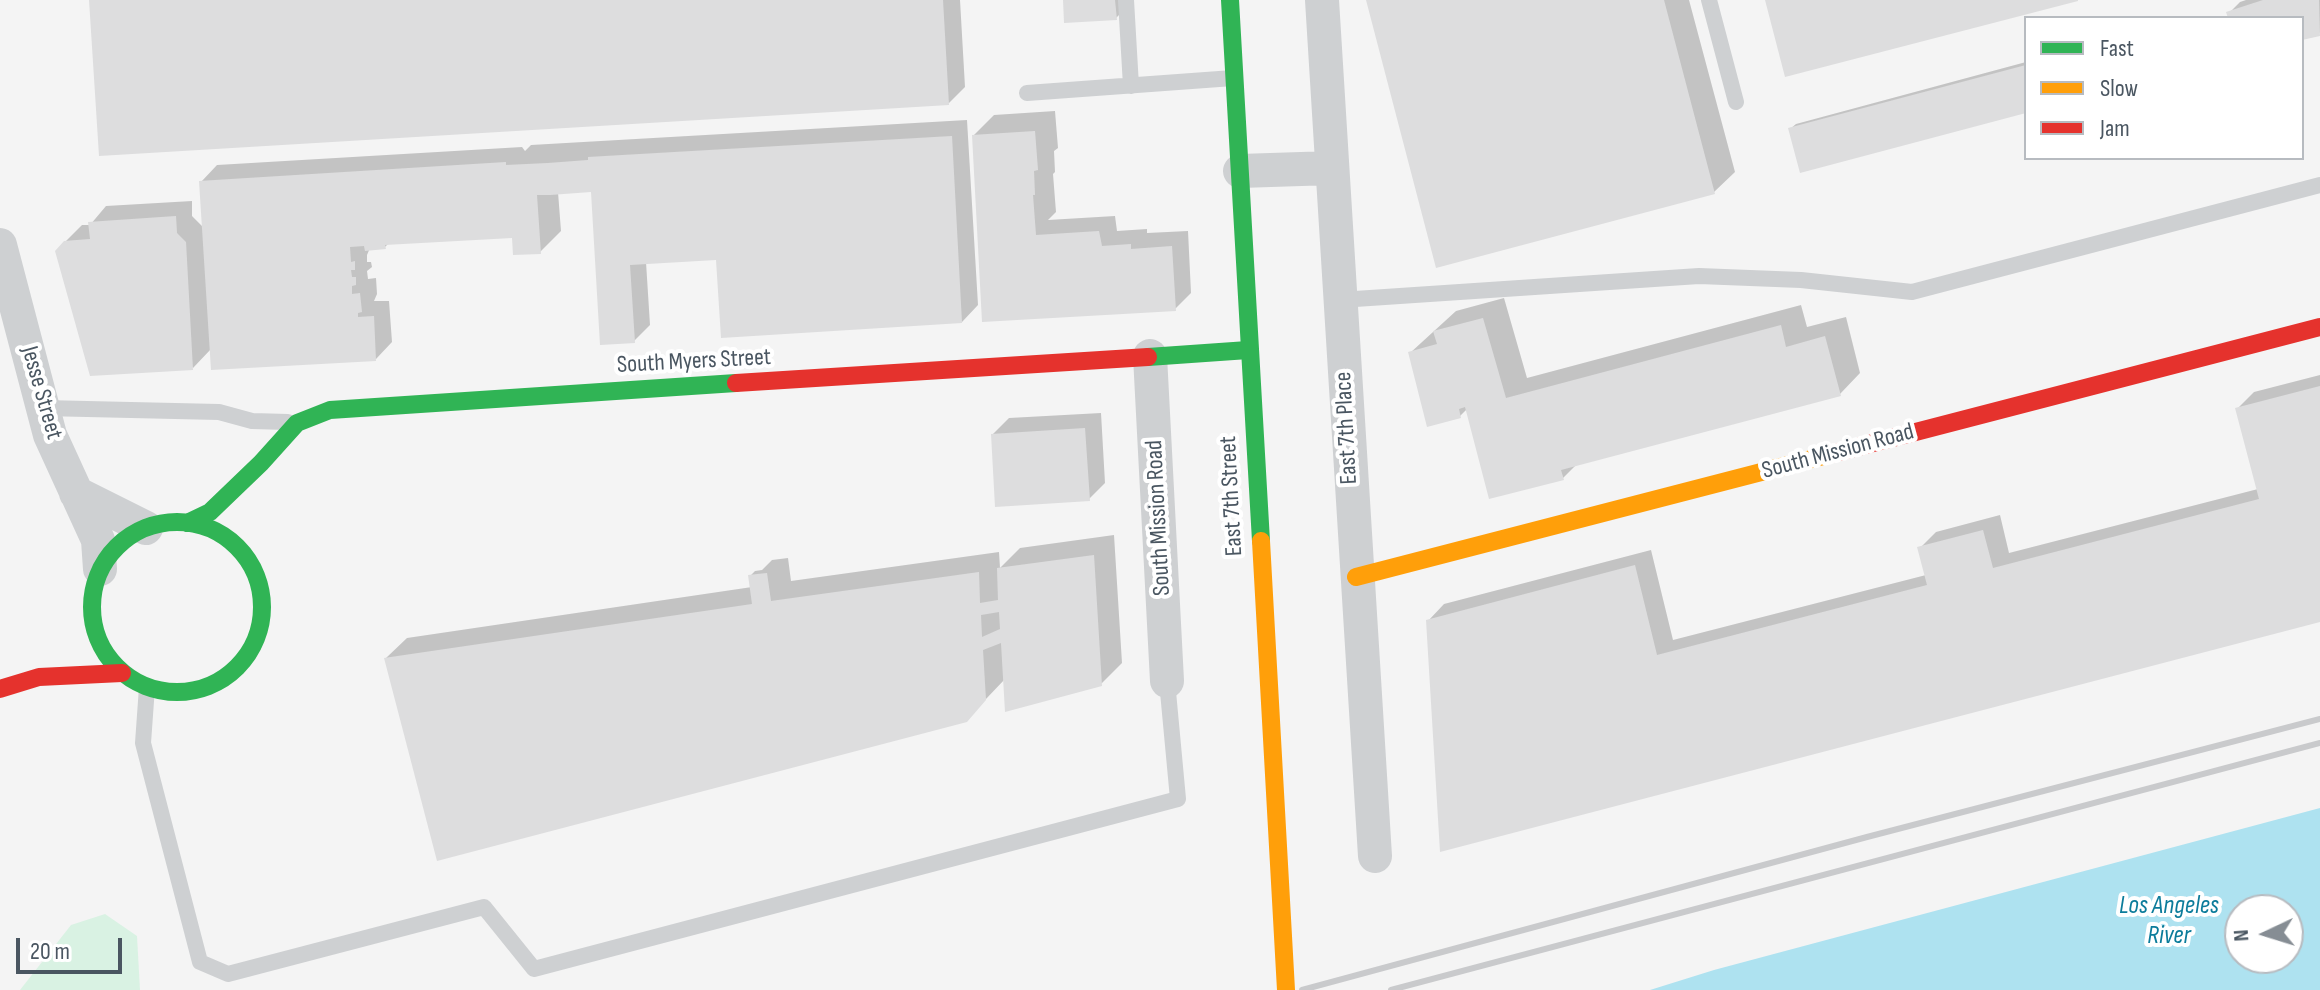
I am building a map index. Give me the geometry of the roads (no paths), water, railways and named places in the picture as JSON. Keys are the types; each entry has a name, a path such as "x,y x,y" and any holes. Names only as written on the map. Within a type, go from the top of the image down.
{"street":[{"name":"East 7th Street","path":"1230,0 1286,990"},
{"name":"East 7th Place","path":"1322,0 1375,856"},
{"path":"1240,171 1332,168"},
{"name":"Jesse Street","path":"0,245 50,435 98,540 100,569"},
{"name":"South Mission Road","path":"1356,577 2320,327"},
{"name":"South Myers Street","path":"187,523 210,512 297,423 330,410 1248,350"},
{"name":"South Mission Road","path":"1150,356 1167,681"},
{"path":"257,491 261,463"},
{"path":"76,493 146,528"},
{"path":"167,522 187,523 195,523 221,534 242,552 256,576 262,603 259,631 247,657 227,677 202,689 174,693 147,687 122,673 104,651 93,625 92,596 100,569 117,546 146,528 167,522"},
{"path":"247,560 251,532"},
{"path":"77,630 93,604"},
{"path":"39,677 59,655"},
{"path":"0,689 39,677 122,673"}],"lane":[{"path":"1126,0 1131,86"},
{"path":"1709,0 1736,102"},
{"path":"1027,93 1235,78"},
{"path":"1340,300 1699,276 1801,280 1912,292 2320,185"},
{"path":"43,408 219,412 252,421 297,423"},
{"path":"147,687 143,743 200,962 228,974 484,907 534,969 1178,799 1167,681"}],"water":[{"name":"Los Angeles River","path":"2320,808 2320,990 1650,990 1714,970"}],"railway":[{"path":"1302,990 1867,837 2320,719"},
{"path":"1391,990 2320,743"}]}
